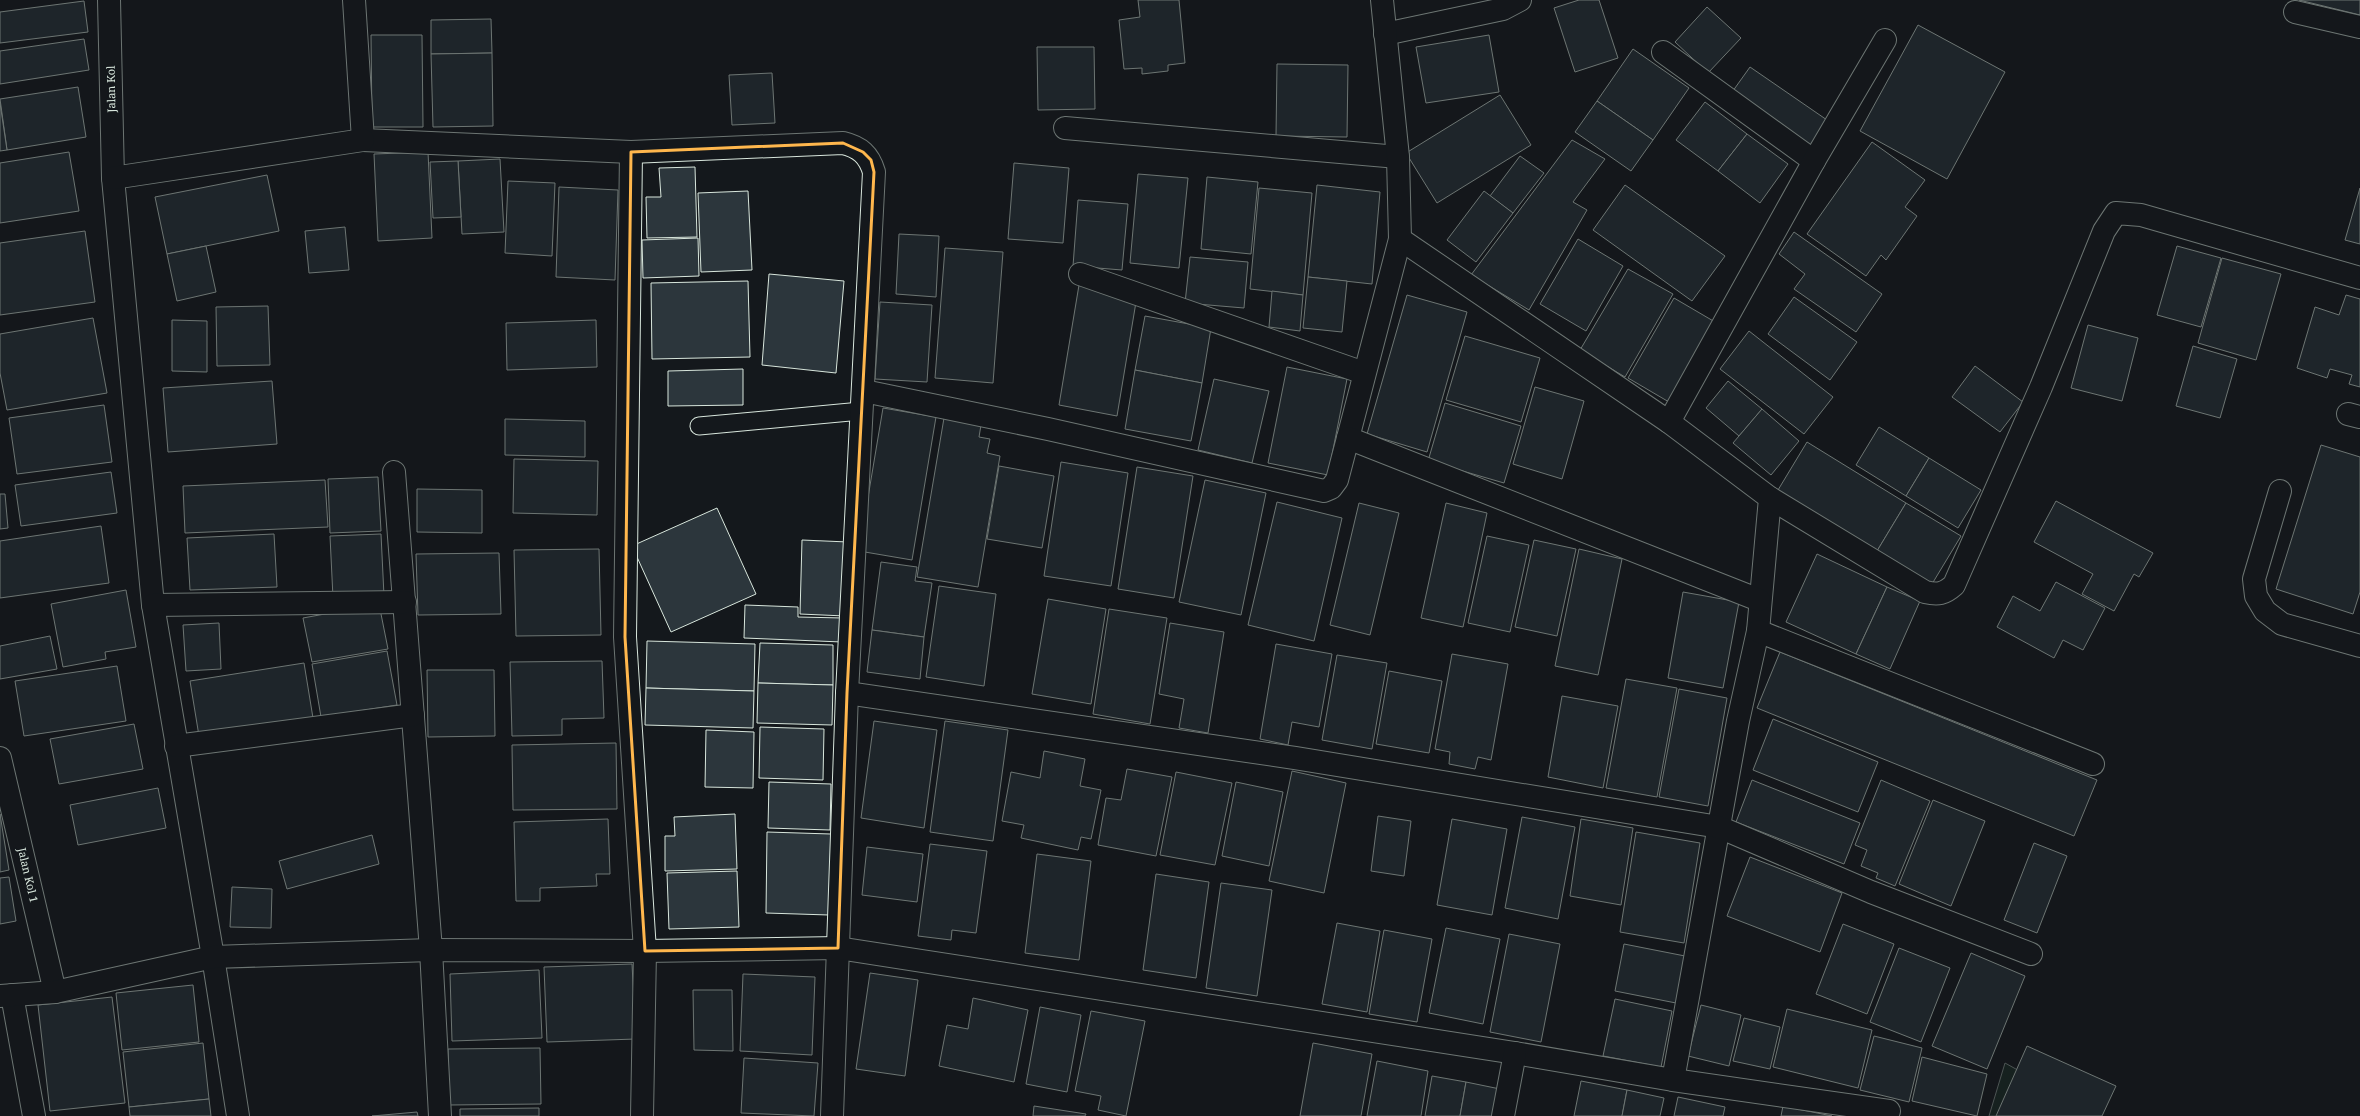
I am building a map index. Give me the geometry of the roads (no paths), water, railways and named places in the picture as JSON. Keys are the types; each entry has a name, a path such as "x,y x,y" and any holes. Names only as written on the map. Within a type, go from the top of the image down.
{"street":[{"name":"Jalan Kol","path":"109,0 113,178 153,606 213,957 238,1116"},
{"path":"354,0 363,140"},
{"path":"863,401 1048,429 1324,491 1331,488 1337,480 1400,239 1398,157 1382,0"},
{"path":"1385,34 1502,9 1520,0"},
{"path":"2295,12 2360,27"},
{"path":"1669,422 1814,161 1885,40"},
{"path":"1663,52 1814,161"},
{"path":"1065,128 1398,157"},
{"path":"113,178 363,140 631,152 843,143 863,152 871,160 874,172 848,693 832,1116"},
{"path":"631,152 625,637 644,951 642,1116"},
{"path":"1400,239 1669,422 1770,498 1925,592 1936,595 1945,593 1954,585 2041,387 2104,231 2116,213 2140,215 2360,278"},
{"path":"1080,274 1364,373"},
{"path":"1348,438 1759,600"},
{"path":"394,472 432,950 440,1116"},
{"path":"2280,491 2254,579 2256,596 2265,610 2282,624 2360,646"},
{"path":"1673,1080 1738,721 1758,631 1759,600 1770,498"},
{"path":"153,606 405,602"},
{"path":"1758,631 2093,764"},
{"path":"848,693 1295,758 1719,827 1871,892 2031,954"},
{"path":"176,746 413,715"},
{"name":"Jalan Kol 1","path":"0,758 55,992"},
{"path":"34,1116 6,996 55,992 213,957 432,950 644,951 838,948 1515,1053 1673,1080 1889,1111"},
{"path":"1503,1116 1515,1053"}],"lane":[{"path":"698,426 863,401"}]}
